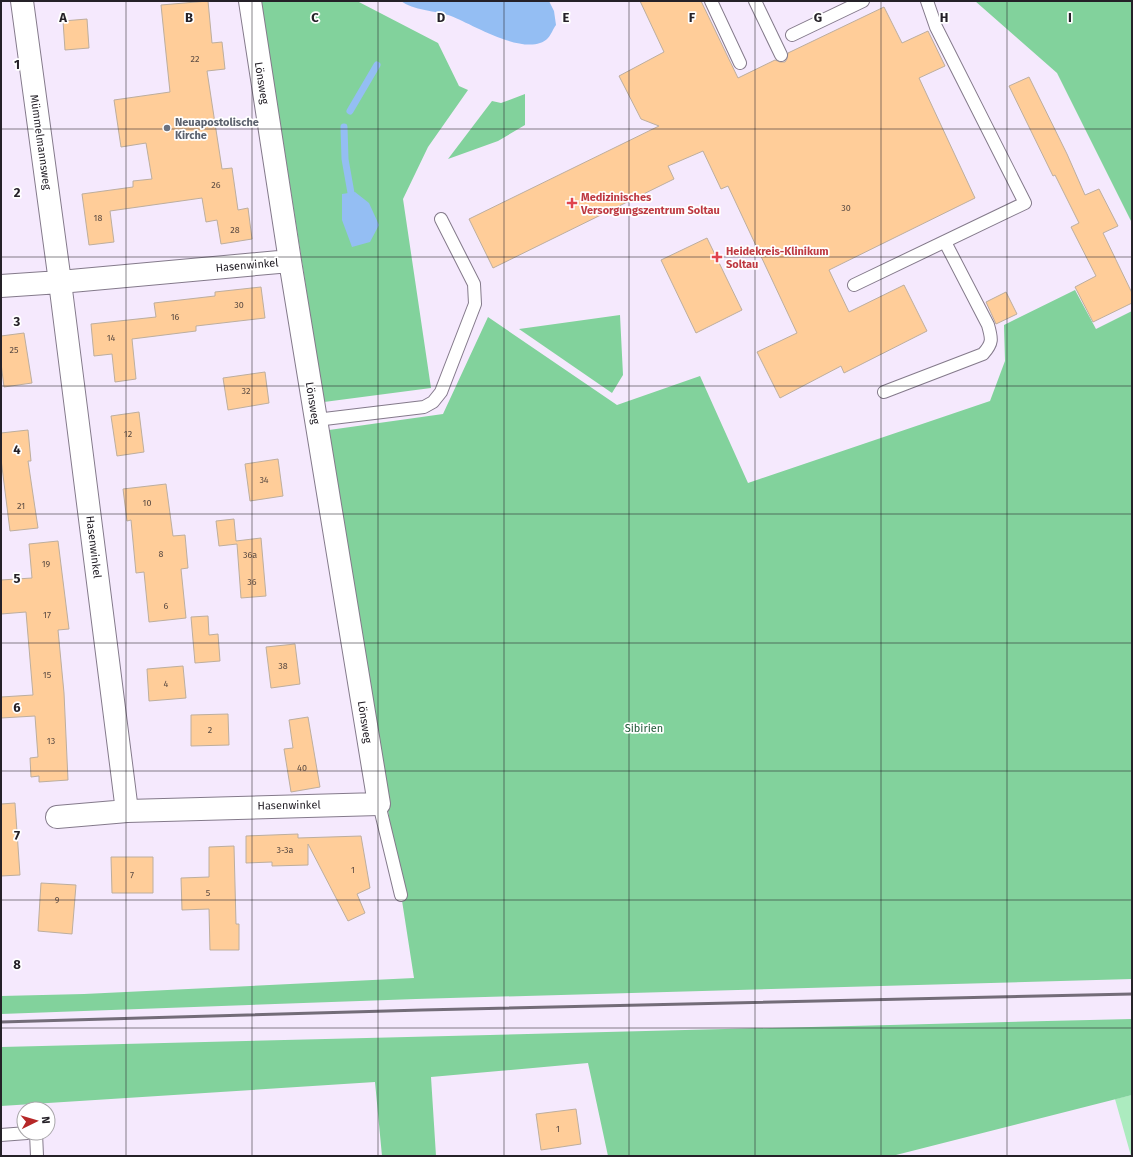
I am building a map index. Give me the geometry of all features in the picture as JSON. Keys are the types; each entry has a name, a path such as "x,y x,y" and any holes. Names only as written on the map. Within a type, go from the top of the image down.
{"street":[{"name":"Mümmelmannsweg","path":"22,1 60,282"},
{"name":"Lönsweg","path":"250,1 290,261 379,804"},
{"name":"Hasenwinkel","path":"1,286 290,261"},
{"name":"Hasenwinkel","path":"60,282 128,811"},
{"name":"Hasenwinkel","path":"57,817 128,811 379,804"}],"lane":[{"path":"712,1 740,63"},
{"path":"792,35 863,1"},
{"path":"854,285 1025,203 936,27 927,1"},
{"path":"759,2 781,55"},
{"path":"316,420 424,407 434,402 441,392 475,304 474,284 441,219"},
{"path":"884,392 983,354 991,345 991,335 988,325 945,242"},
{"path":"379,804 401,895"},
{"path":"1,1135 16,1134"},
{"path":"36,1141 37,1156"}],"green space":[{"path":"261,1 357,1 438,43 459,86 468,90 428,147 403,199 431,388 324,402"},
{"path":"975,1 1132,1 1132,223 1057,73"},
{"path":"525,94 525,125 498,141 448,159 492,101 501,103"},
{"name":"Sibirien","path":"1075,290 1096,329 1132,311 1132,979 416,999 1,1014 1,996 84,994 414,978 329,430 443,414 488,317 617,405 700,376 748,483 990,401 1005,361 1004,325"},
{"path":"620,315 623,375 612,393 519,329"},
{"path":"1132,1019 1132,1095 892,1156 608,1156 588,1063 431,1077 436,1156 382,1156 375,1082 56,1102 56,1101 16,1101 16,1105 1,1106 1,1047"},
{"path":"1132,1095 1132,1156 1131,1156 1115,1099"}],"water":[{"path":"401,1 549,1 554,11 556,25 548,38 539,43 527,45 500,38 451,16 411,6"},
{"path":"355,192 369,203 379,225 370,242 352,247 342,220 342,194"}],"building":[{"path":"208,1 212,43 222,42 225,69 207,71 222,169 232,168 238,210 248,208 252,239 221,244 217,220 206,222 202,198 110,211 114,242 89,245 82,194 133,187 133,181 152,179 146,143 121,147 114,100 170,92 161,5"},
{"path":"640,1 701,1 738,78 775,60 785,62 788,53 884,7 902,43 928,31 945,66 919,78 975,198 829,270 849,312 904,285 927,331 844,373 841,366 780,398 757,352 797,333 728,186 721,189 703,151 668,166 674,179 493,268 469,219 659,126 641,119 619,76 664,52"},
{"path":"87,19 89,48 65,50 63,21"},
{"path":"1029,77 1067,154 1085,195 1099,189 1118,226 1103,233 1132,293 1132,303 1093,322 1075,287 1096,276 1071,227 1079,223 1055,175 1053,176 1009,86"},
{"path":"707,238 742,310 696,333 661,260"},
{"path":"261,287 265,318 196,326 196,331 132,339 136,379 115,382 112,354 94,356 91,324 156,317 154,303 215,296 215,292"},
{"path":"1006,292 1017,314 996,324 986,302"},
{"path":"24,333 32,383 4,387 1,363 1,336"},
{"path":"265,372 269,403 228,410 223,378"},
{"path":"139,412 144,452 117,456 111,416"},
{"path":"28,430 31,461 28,461 38,528 10,531 1,459 1,433"},
{"path":"278,459 283,496 250,501 245,464"},
{"path":"166,484 173,536 185,535 188,568 181,569 186,618 149,622 144,572 136,573 131,520 127,521 123,489"},
{"path":"234,519 236,541 261,538 266,596 241,598 237,544 219,546 216,521"},
{"path":"58,541 69,629 58,630 64,693 68,780 39,782 39,776 31,777 30,758 38,757 35,716 1,718 1,697 33,695 26,612 1,614 1,580 32,578 29,544"},
{"path":"208,616 209,635 218,634 220,661 195,663 191,617"},
{"path":"295,644 300,684 271,688 266,647"},
{"path":"183,666 186,698 149,701 147,669"},
{"path":"228,714 229,745 191,746 191,715"},
{"path":"308,717 320,787 291,792 284,749 293,748 289,720"},
{"path":"15,803 20,875 1,876 1,804"},
{"path":"298,834 298,838 361,836 370,888 357,894 365,913 348,921 308,844 308,865 272,866 272,862 246,863 246,836"},
{"path":"234,846 236,924 239,924 239,950 210,950 209,909 182,910 181,878 209,877 209,847"},
{"path":"111,857 153,857 153,893 112,893"},
{"path":"41,883 76,885 72,934 38,931"},
{"path":"576,1109 581,1144 541,1150 536,1114"}],"waterway":[{"path":"350,111 377,65"},
{"path":"344,127 345,159 351,193"}],"railway":[{"path":"1,1022 422,1010 1132,994"}],"place":[{"name":"Neuapostolische Kirche","path":"167,128"},
{"name":"Medizinisches Versorgungszentrum Soltau","path":"572,203"},
{"name":"Heidekreis-Klinikum Soltau","path":"717,257"}]}
